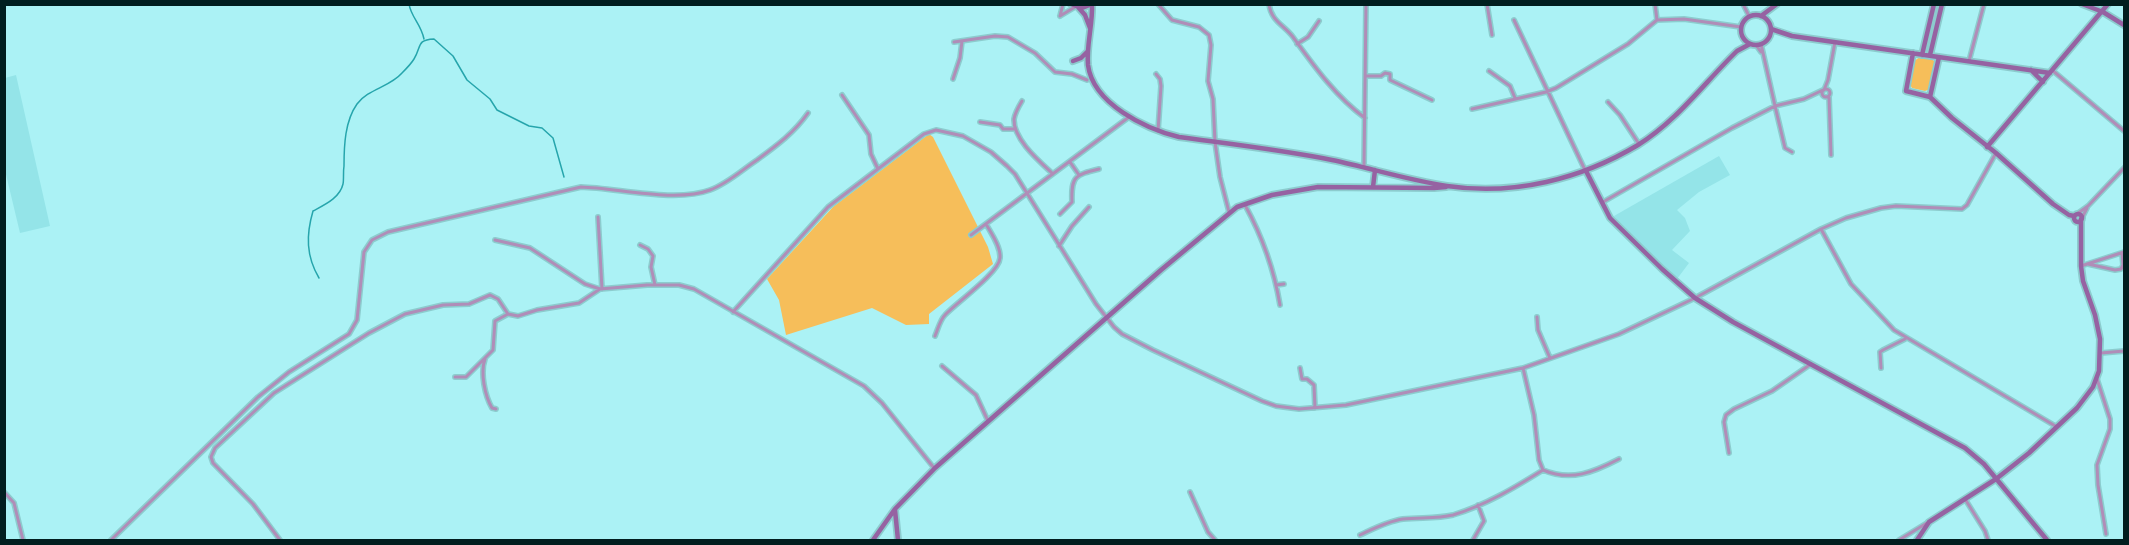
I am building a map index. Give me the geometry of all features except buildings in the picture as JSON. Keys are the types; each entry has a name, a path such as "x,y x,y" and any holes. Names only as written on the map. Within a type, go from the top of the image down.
{"main road":[{"path":"1075,6 1092,4 1088,66 1100,92 1129,117 1158,131 1179,137 1307,156 1449,186 1490,190 1535,184 1586,171 1639,144 1658,131 1737,51 1750,44 1759,45 1770,36 1782,34"},
{"path":"1923,55 1934,4"},
{"path":"1930,55 1942,4"},
{"path":"2082,4 2103,12 2124,25"},
{"path":"1987,147 2108,4"},
{"path":"1075,6 1088,20 1091,30"},
{"path":"1737,51 1742,36 1741,27 1749,16 1761,16 1776,6"},
{"path":"1768,22 1776,6"},
{"path":"1761,16 1768,22 1771,29 1770,36"},
{"path":"1771,29 1782,34 2051,72"},
{"path":"1742,36 1750,44"},
{"path":"1073,61 1084,57 1089,50"},
{"path":"1913,53 1906,91 1930,96 1952,118 1996,153 2059,209 2078,218 2080,266 2099,329 2101,353 2097,379 2082,403 2029,453 1996,479 1929,522 1917,540"},
{"path":"1930,96 1939,57"},
{"path":"2031,70 2043,82"},
{"path":"1373,186 1375,170"},
{"path":"1586,171 1610,218 1695,298 1960,445 1984,464 2047,540"},
{"path":"873,540 895,509 934,468 1229,212 1244,204 1272,195 1318,187 1434,188 1449,186"},
{"path":"895,509 897,540"}],"street":[{"path":"1063,4 1060,16 1075,6"},
{"path":"1158,4 1172,20 1199,27 1209,35 1211,45 1207,75 1213,99 1215,142 1220,177 1229,212"},
{"path":"1269,4 1272,16 1286,29 1350,106 1365,118"},
{"path":"1364,167 1366,4"},
{"path":"1487,4 1492,35"},
{"path":"1655,4 1658,20"},
{"path":"1743,4 1749,16"},
{"path":"1969,61 1984,4"},
{"path":"1472,109 1546,92 1616,52 1658,20 1684,19 1741,27"},
{"path":"1514,20 1546,92 1586,171"},
{"path":"1297,44 1314,30 1319,21"},
{"path":"954,42 995,36 1008,37 1035,54 1055,72 1072,74 1087,80"},
{"path":"953,79 960,58 962,41"},
{"path":"1823,96 1835,42"},
{"path":"1759,45 1785,148 1792,152"},
{"path":"1489,71 1510,86 1515,98"},
{"path":"2051,72 2124,131"},
{"path":"1156,74 1161,86 1158,131"},
{"path":"1366,76 1390,74 1390,80 1432,100"},
{"path":"1828,80 1831,94 1829,97 1831,155"},
{"path":"1602,203 1732,128 1775,106 1829,90"},
{"path":"842,95 870,135 871,154 878,169"},
{"path":"1815,95 1829,97"},
{"path":"1022,100 1014,117 1015,129 1032,155 1053,174"},
{"path":"1608,102 1624,120 1639,144"},
{"path":"111,540 258,397 289,372 349,334 357,320 364,252 372,240 388,232 581,188 652,194 705,192 721,184 780,143 793,133 808,113"},
{"path":"971,235 1129,117"},
{"path":"980,122 1000,125 1004,129 1015,129"},
{"path":"733,312 828,207 924,134 936,130 946,131 963,136 992,152 1015,174 1059,247 1114,327 1138,342 1276,406 1315,408 1346,405 1523,368 1619,334 1695,298 1821,229 1846,218 1881,208 1904,206 1958,210 1964,208 1996,153"},
{"path":"1070,162 1079,175"},
{"path":"2078,218 2124,168"},
{"path":"1059,214 1072,202 1072,186 1075,177 1099,169"},
{"path":"1244,204 1262,238 1280,305"},
{"path":"1059,247 1072,226 1089,207"},
{"path":"598,217 601,289"},
{"path":"935,336 946,314 972,292 999,264 998,246 986,224"},
{"path":"1821,229 1851,284 1894,330 1905,339 2056,427"},
{"path":"495,240 530,248 585,284 601,289 685,285 864,386 882,403 934,468"},
{"path":"640,245 648,249 653,256 651,267 655,285"},
{"path":"2080,266 2123,253 2119,270 2088,264"},
{"path":"1276,285 1284,284"},
{"path":"455,377 466,377 493,350 493,323 508,314 518,316 537,310 579,303 601,289"},
{"path":"280,540 253,504 213,463 211,457 214,448 274,393 401,315 443,305 469,304 490,295 498,299 508,314"},
{"path":"1537,317 1538,330 1550,358"},
{"path":"1881,368 1880,352 1905,339"},
{"path":"2101,353 2124,351"},
{"path":"486,358 482,371 488,402 492,408 496,409"},
{"path":"1729,453 1726,415 1772,391 1811,364"},
{"path":"942,366 976,395 988,421"},
{"path":"1300,368 1302,379 1307,379 1314,385 1315,408"},
{"path":"1523,368 1534,415 1539,460 1543,470"},
{"path":"2097,379 2110,419 2110,429 2097,465 2106,534"},
{"path":"1360,535 1390,522 1404,519 1438,518 1478,505 1506,494 1543,470 1571,476 1590,474 1619,459"},
{"path":"4,492 14,503 23,540"},
{"path":"1190,492 1208,532 1215,540"},
{"path":"1964,498 1981,524 1988,540"},
{"path":"1473,540 1484,520 1478,505"},
{"path":"1899,540 1929,522"}],"shaded area":[{"path":"1920,57 1932,59 1936,63 1930,89 1925,91 1912,88 1909,83 1914,61"},
{"path":"16,75 50,226 20,233 4,166 5,78"},
{"path":"929,134 933,137 988,247 993,264 929,314 929,324 906,325 872,308 786,335 779,300 767,279 833,207"},
{"path":"1719,156 1730,175 1699,192 1677,210 1685,218 1690,231 1672,250 1689,263 1677,279 1625,230 1614,216"}],"waterway":[{"path":"409,4 424,39"},
{"path":"319,278 308,245 311,220 313,211 331,200 341,189 346,134 353,111 362,99 397,78 413,61 420,44 424,41 434,39 453,56 467,80 490,99 497,110 529,126 542,128 553,138 564,177"}]}
